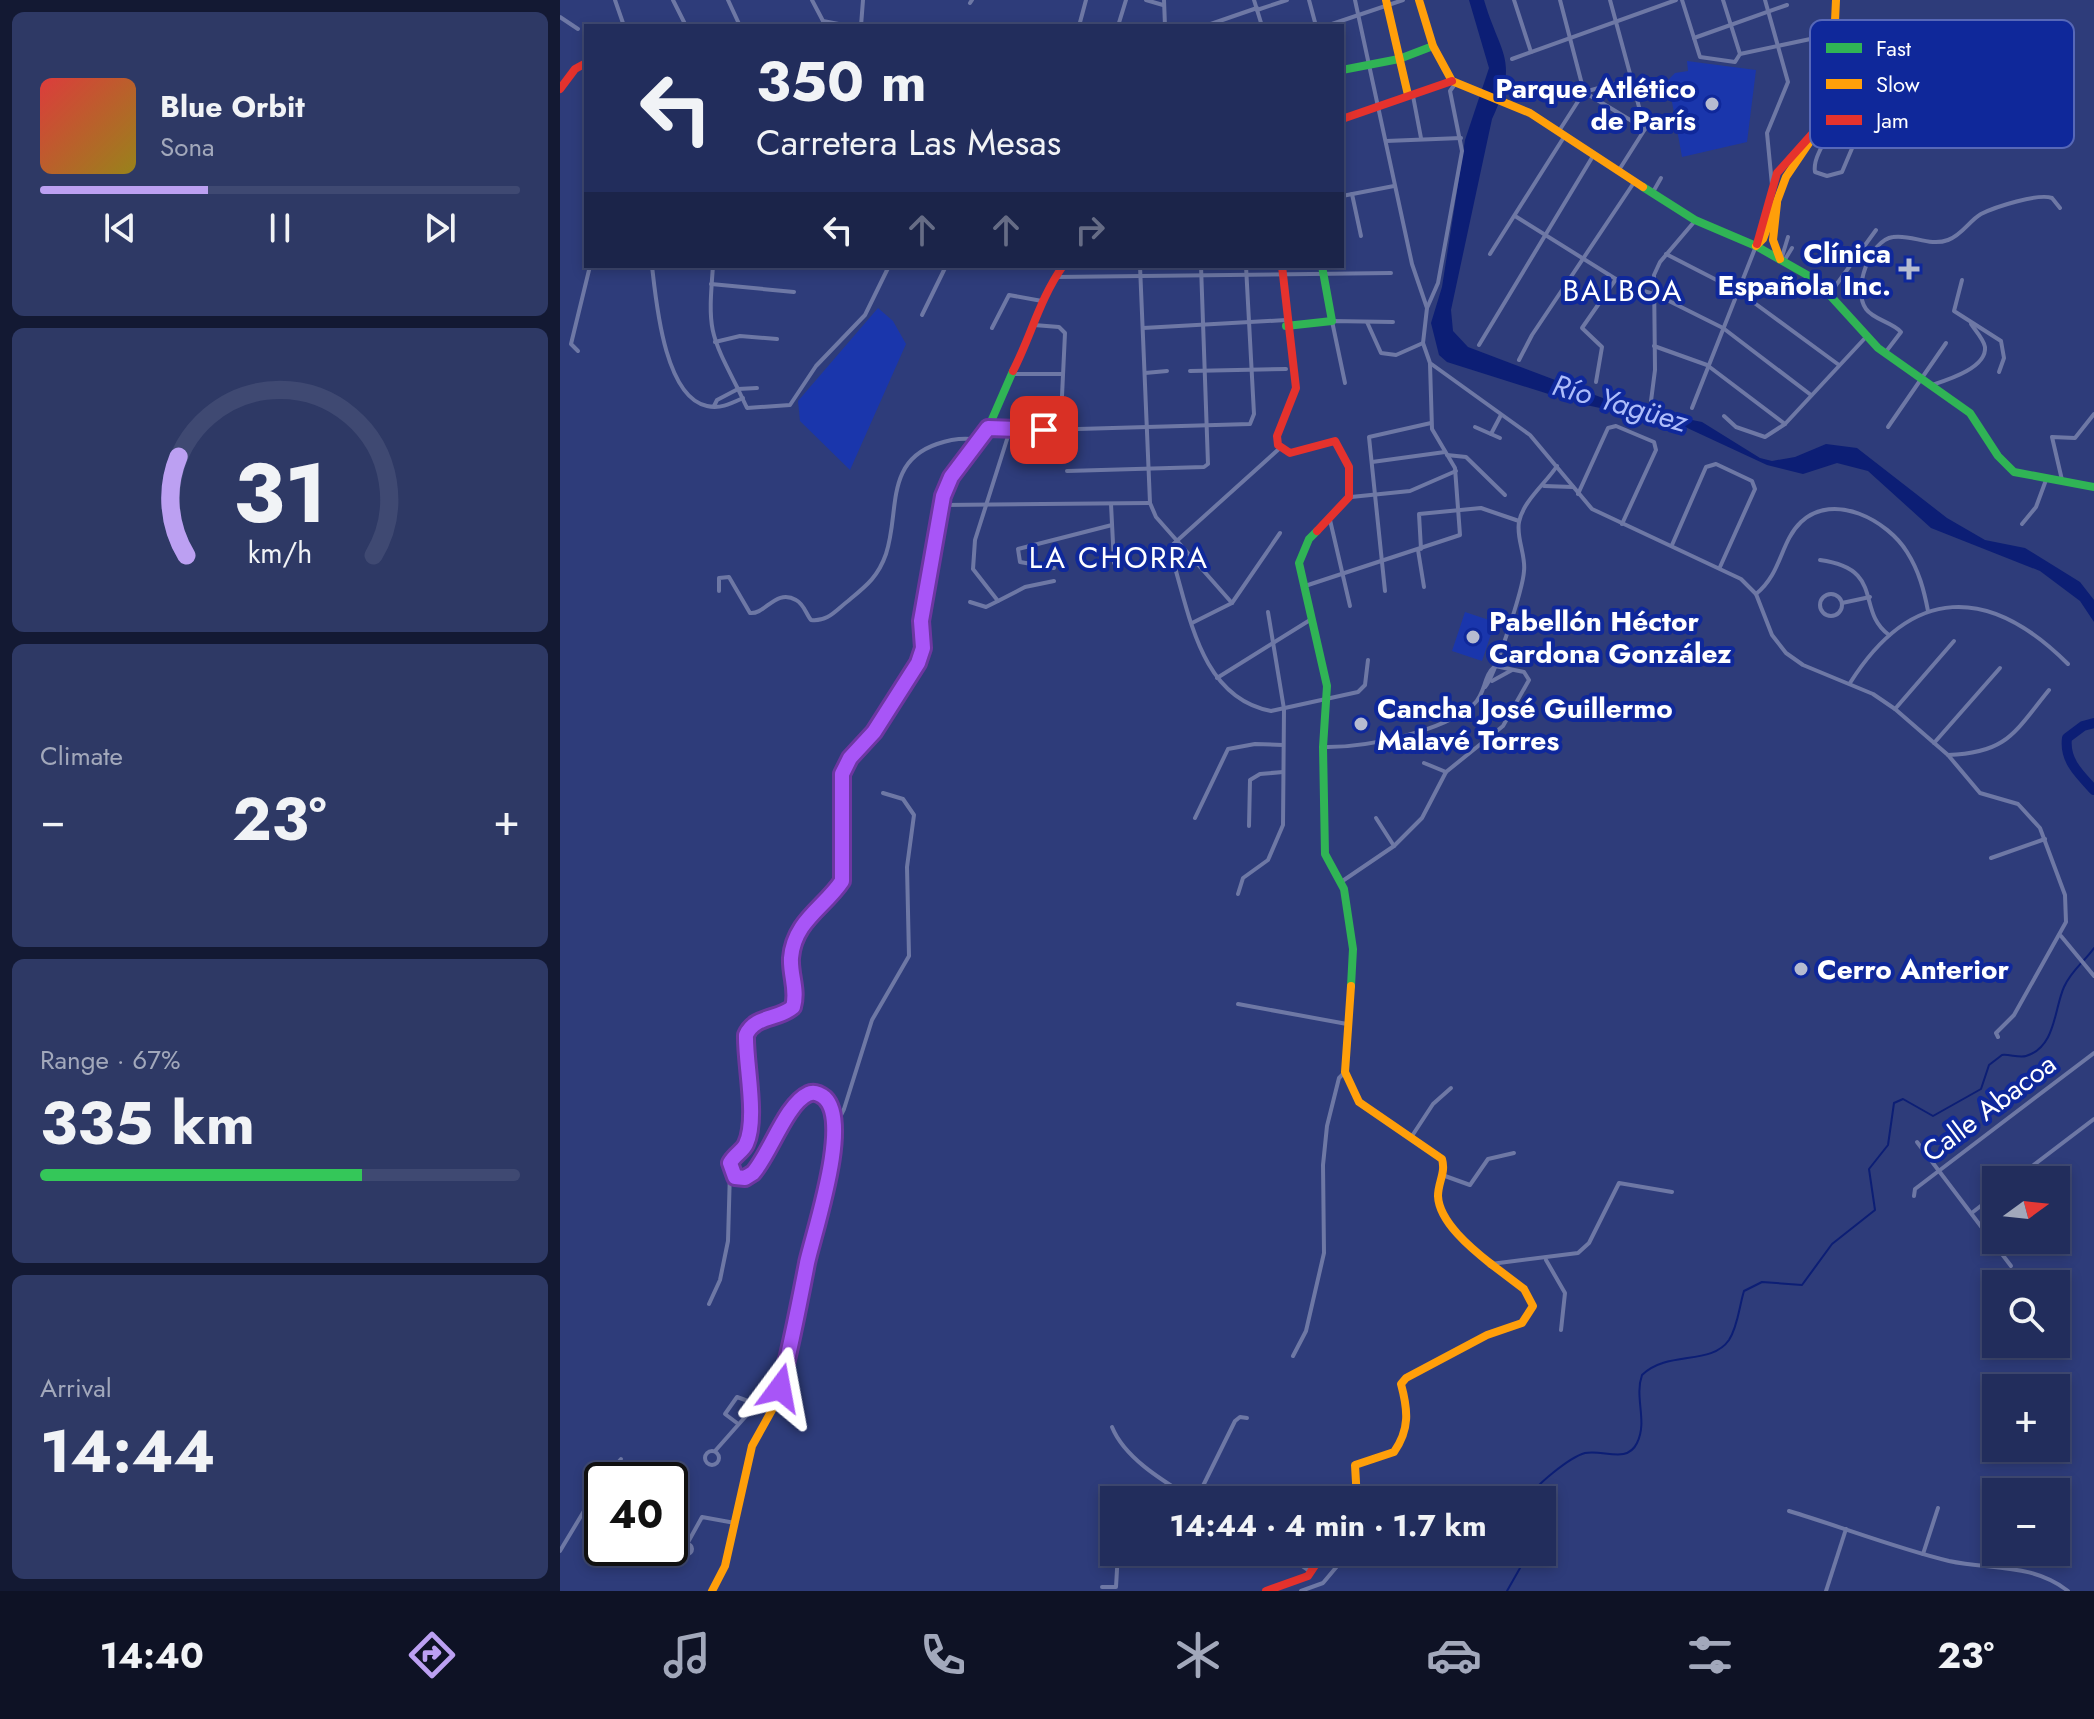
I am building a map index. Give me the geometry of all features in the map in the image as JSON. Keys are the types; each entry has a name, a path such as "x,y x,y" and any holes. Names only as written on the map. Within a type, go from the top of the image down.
{"main road":[{"path":"1419,0 1433,46 1454,82 1515,107 1562,133 1695,220 1745,241 1757,242 1831,292 1885,353 1970,413 2008,468 2046,480 2094,487"},
{"path":"1835,20 1836,0"},
{"path":"1387,3 1410,94"},
{"path":"1344,70 1399,59 1433,46"},
{"path":"560,89 575,69 584,64"},
{"path":"1344,118 1454,82"},
{"path":"1757,242 1777,173 1810,136"},
{"path":"1757,242 1763,239 1777,197 1810,138"},
{"path":"1745,241 1753,235 1767,192 1772,187"},
{"path":"1777,197 1773,240 1782,260"},
{"path":"712,1591 725,1566 752,1446 772,1410 822,1216 833,1115 822,1096 814,1092 806,1095 795,1106 753,1173 738,1178 730,1171 731,1159 746,1145 748,1133 748,1030 757,1022 783,1015 793,1007 796,992 792,952 798,933 844,876 842,774 850,758 874,732 914,671 921,654 921,621 936,548 940,505 951,477 988,428 1042,301 1053,277 1061,268"},
{"path":"1282,270 1296,388 1277,436 1280,448 1290,453 1335,441 1343,447 1349,463 1349,497 1300,553 1303,587 1326,676 1328,699 1323,747 1325,854 1341,882 1353,957 1345,1072 1359,1102 1439,1155 1445,1176 1438,1195 1441,1208 1470,1247 1526,1290 1532,1302 1528,1318 1521,1324 1483,1337 1440,1362 1408,1374 1401,1384 1409,1410 1406,1431 1394,1452 1355,1465 1352,1478 1356,1486"},
{"path":"1286,323 1332,321 1322,270"},
{"path":"1270,1591 1303,1579 1315,1566"}],"street":[{"path":"615,0 623,24"},
{"path":"673,0 685,24"},
{"path":"728,0 739,24"},
{"path":"812,0 823,21 839,24"},
{"path":"861,24 863,0"},
{"path":"1080,24 1086,0"},
{"path":"1119,24 1126,0"},
{"path":"1146,0 1163,2 1165,24"},
{"path":"1254,0 1261,24"},
{"path":"1211,24 1287,0"},
{"path":"1309,0 1315,24"},
{"path":"1355,0 1412,264 1427,308"},
{"path":"1332,24 1403,0"},
{"path":"1514,0 1531,52"},
{"path":"1490,254 1515,216 1584,92 1560,0"},
{"path":"1610,0 1645,129 1619,170"},
{"path":"1512,59 1679,0 1700,57 1735,62 1740,54 1810,39"},
{"path":"1723,0 1740,54"},
{"path":"1765,0 1788,82 1767,133 1765,147 1772,187"},
{"path":"1694,38 1787,5"},
{"path":"560,17 578,29"},
{"path":"1584,92 1632,79"},
{"path":"1303,587 1458,538 1461,533 1456,471 1431,423 1430,363 1423,343 1427,308 1438,283 1462,151 1451,107 1450,91 1454,82"},
{"path":"1584,92 1645,129"},
{"path":"1410,94 1421,139"},
{"path":"1386,141 1461,138"},
{"path":"1823,148 1814,165 1815,172 1827,176 1842,172 1852,148"},
{"path":"1479,345 1595,154"},
{"path":"1653,192 1661,178"},
{"path":"1519,360 1532,335 1635,181"},
{"path":"1344,196 1394,186"},
{"path":"1352,194 1361,236"},
{"path":"1885,353 1901,332 1869,312 1863,302 1863,285 1875,247 1896,237 1941,242 1960,234 1983,214 2037,196 2052,198 2060,208"},
{"path":"1515,216 1634,290 1652,293 1723,328 1811,395"},
{"path":"1651,401 1654,275 1666,254 1695,220"},
{"path":"1831,292 1876,230"},
{"path":"1782,260 1788,237"},
{"path":"1692,408 1757,242"},
{"path":"1782,260 1792,248"},
{"path":"1666,254 1738,291 1839,365"},
{"path":"578,351 571,344 590,268"},
{"path":"652,268 659,329 671,365 692,396 704,405 721,408 743,398"},
{"path":"713,268 708,321 747,408 793,403 816,366 865,315 888,268"},
{"path":"922,315 945,268"},
{"path":"1140,268 1150,503 1156,517 1232,603"},
{"path":"1067,471 1204,467 1208,463 1201,268"},
{"path":"988,428 1248,425 1254,418 1246,268"},
{"path":"1053,277 1246,275 1282,270 1391,273"},
{"path":"1596,382 1602,347 1582,328 1616,279"},
{"path":"1962,280 1953,308 1959,317 2002,343 2004,358 1999,372"},
{"path":"711,284 794,292"},
{"path":"992,328 1009,295 1042,301"},
{"path":"1345,383 1332,321 1393,322"},
{"path":"1367,322 1381,353 1396,355 1423,343"},
{"path":"1931,386 1973,367 1983,354 1984,344 1970,322"},
{"path":"1143,328 1203,323 1286,323"},
{"path":"1034,325 1060,327 1065,333 1063,429 1059,459"},
{"path":"715,342 740,336 777,339"},
{"path":"1724,416 1736,427 1765,437 1785,424 1867,336"},
{"path":"1888,427 1946,343"},
{"path":"1654,346 1707,365 1785,424"},
{"path":"1430,363 1530,435 1592,509 1720,567 1748,584 1756,594 1772,635 1786,653 1803,665 1850,683 1895,709 1948,755 1980,793 2025,809 2045,839 2067,905 2061,936 2014,1015 1996,1033 1998,1037"},
{"path":"1190,371 1286,369"},
{"path":"1145,373 1167,371"},
{"path":"1012,374 1063,374"},
{"path":"714,406 717,400 738,389 757,388"},
{"path":"2063,483 2052,437 2075,438 2094,414"},
{"path":"1491,434 1501,415"},
{"path":"1385,591 1369,437 1431,423"},
{"path":"1578,494 1608,428 1616,426 1654,442 1656,450 1622,524"},
{"path":"1475,427 1500,438"},
{"path":"998,601 973,569 974,547 1010,430"},
{"path":"719,591 719,578 729,577 750,613 761,612 773,600 789,598 797,601 811,620 825,619 865,589 877,574 887,548 898,479 910,459 929,447 951,440 981,440"},
{"path":"1280,448 1169,548 1198,646 1217,678 1258,706 1271,711 1361,690 1368,660"},
{"path":"1372,462 1446,453 1466,457 1505,495"},
{"path":"1672,545 1706,467 1716,464 1752,481 1755,489 1720,567"},
{"path":"1491,681 1524,571 1519,521 1524,507 1544,486 1557,466"},
{"path":"1349,497 1410,491 1456,471"},
{"path":"2022,524 2036,507 2046,480"},
{"path":"1544,486 1573,487"},
{"path":"940,505 986,507 1150,503"},
{"path":"1111,504 1114,563"},
{"path":"1424,587 1416,518 1423,513 1485,509 1519,521"},
{"path":"1756,594 1773,579 1799,524 1819,511 1839,509 1865,516 1897,538 1915,565 1928,611"},
{"path":"1330,520 1350,606"},
{"path":"1054,568 1020,562 1019,547 1112,525"},
{"path":"1192,623 1232,603 1280,533"},
{"path":"1820,560 1836,562 1852,570 1870,597 1877,623 1889,635"},
{"path":"970,602 986,607 1018,590 1054,581"},
{"path":"1842,603 1836,595 1825,595 1820,609 1834,616 1842,603 1870,597"},
{"path":"1850,683 1889,635 1928,611 1969,608 2005,616 2036,633 2068,664"},
{"path":"1238,894 1243,878 1268,860 1282,830 1284,709 1268,612"},
{"path":"1217,678 1310,620"},
{"path":"1895,709 1954,641"},
{"path":"1341,882 1394,846 1422,818 1446,772 1503,726 1529,680 1524,672 1495,666"},
{"path":"1485,687 1495,666"},
{"path":"1934,743 2000,668"},
{"path":"1323,747 1350,747 1415,732 1471,706 1491,681 1514,669"},
{"path":"1948,755 1982,753 1999,746 2049,690"},
{"path":"1195,818 1228,749 1283,745"},
{"path":"1424,763 1446,772"},
{"path":"1249,826 1250,780 1260,774 1283,772"},
{"path":"833,1115 840,1117 844,1109 872,1020 910,948 907,867 914,815 903,799 883,793"},
{"path":"1376,818 1394,846"},
{"path":"1991,858 2045,839"},
{"path":"2061,936 2094,976"},
{"path":"1238,1004 1347,1024"},
{"name":"Calle Abacoa","path":"1914,1196 1915,1189 2094,1053 2088,1046"},
{"path":"1293,1356 1306,1331 1324,1253 1326,1139 1339,1078 1345,1072"},
{"path":"1412,1136 1433,1104 1451,1088"},
{"path":"2032,1166 2094,1119"},
{"path":"1917,1142 2011,1266"},
{"path":"1445,1176 1470,1185 1488,1159 1514,1153"},
{"path":"709,1304 717,1291 728,1241 730,1171"},
{"path":"1491,1264 1546,1260 1583,1250 1619,1183 1672,1192"},
{"path":"1972,1213 1982,1205"},
{"path":"1546,1260 1565,1293 1561,1330"},
{"path":"738,1424 725,1414 737,1397 772,1410"},
{"path":"715,1451 750,1411 761,1406"},
{"path":"1202,1486 1235,1421 1240,1417 1247,1418"},
{"path":"1112,1427 1118,1443 1172,1486"},
{"path":"618,1462 621,1459"},
{"path":"1923,1554 1938,1508"},
{"path":"560,1551 584,1511"},
{"path":"1789,1511 1952,1562 2027,1570 2049,1578 2068,1591"},
{"path":"688,1541 702,1517 735,1523"},
{"path":"1826,1591 1846,1529"},
{"path":"1102,1587 1116,1587 1117,1566"},
{"path":"1302,1566 1311,1572"},
{"path":"1301,1591 1323,1583 1337,1566"}],"shaded area":[{"path":"1469,0 1484,0 1506,69 1505,83 1492,119 1451,310 1453,331 1468,347 1624,406 1702,422 1760,458 1772,461 1795,457 1826,444 1857,448 1947,518 1985,540 2025,548 2080,582 2094,600 2094,622 2080,601 2040,571 1931,528 1868,471 1837,463 1803,474 1767,465 1683,426 1577,403 1447,362 1439,355 1431,323 1442,287 1465,140 1489,68"},
{"name":"Parque Atlético de París","path":"1687,61 1756,70 1747,142 1682,157 1668,80 1675,73 1688,71"},
{"path":"878,308 893,321 906,344 850,470 800,421 798,401"},
{"name":"Pabellón Héctor Cardona González","path":"1465,612 1495,622 1482,661 1452,651"}],"waterway":[{"name":"Río Yagüez","path":"2094,723 2083,726 2067,738 2068,753 2074,766 2094,790"},
{"path":"1538,1486 1562,1466 1585,1453 1621,1454 1633,1449 1640,1435 1639,1392 1642,1375 1652,1367 1721,1348 1734,1329 1744,1291 1762,1282 1802,1285 1832,1244 1875,1210 1869,1169 1888,1145 1894,1103 1903,1099 1933,1116 1981,1089 1989,1065 2002,1055 2023,1056 2036,1051 2049,1036 2067,981 2094,948"},
{"path":"1507,1591 1521,1566"}],"traffic: fast":[{"path":"1344,70 1399,59 1433,46"},
{"path":"1643,187 1695,220 1756,246 1816,280 1878,348 1970,413 1998,456 2014,472 2094,487"},
{"path":"1286,326 1332,321 1322,268"},
{"path":"841,880 844,876 842,774 914,671 921,654 921,621 947,484 986,433 1013,371"},
{"path":"1317,531 1309,539 1299,563 1327,686 1323,747 1325,854 1344,889 1353,949 1351,986"}],"traffic: slow":[{"path":"1386,0 1408,95"},
{"path":"1419,0 1433,46 1452,81 1530,113 1643,187"},
{"path":"1835,20 1836,0"},
{"path":"1756,246 1763,239 1786,177 1810,141"},
{"path":"1777,203 1773,240 1780,259"},
{"path":"1351,986 1345,1072 1359,1102 1442,1159 1438,1196 1444,1215 1458,1234 1491,1264"},
{"path":"712,1591 725,1566 752,1446 772,1410 783,1375 808,1258 822,1216 834,1120 829,1106 824,1099 811,1092 801,1099 753,1173 742,1178 732,1174 731,1159 745,1146"},
{"path":"1356,1486 1355,1465 1394,1452 1399,1444 1406,1411 1401,1384 1406,1378 1487,1335 1522,1323 1533,1306 1524,1289 1491,1264"}],"traffic: jam":[{"path":"560,89 575,69 584,64"},
{"path":"1344,118 1452,81"},
{"path":"1757,244 1777,173 1810,136"},
{"path":"1013,371 1048,291 1062,268"},
{"path":"1282,268 1296,388 1277,436 1278,445 1290,453 1335,441 1349,467 1349,497 1317,531"},
{"path":"745,1146 751,1107 746,1035 793,1007 791,962 797,939 809,918 841,880"},
{"path":"1266,1591 1308,1576 1315,1566"}],"place":[{"name":"Parque Atlético de París","path":"1712,104"},
{"name":"Clínica Española Inc.","path":"1909,269"},
{"name":"Pabellón Héctor Cardona González","path":"1473,637"},
{"name":"Cancha José Guillermo Malavé Torres","path":"1361,724"},
{"name":"Cerro Anterior","path":"1801,969"}],"district":[{"name":"BALBOA","path":"1623,290"},
{"name":"LA CHORRA","path":"1119,557"}],"route":[{"path":"780,1388 808,1258 822,1216 834,1124 828,1101 811,1092 795,1106 759,1167 745,1178 732,1174 731,1159 746,1145 748,1133 750,1070 746,1035 757,1022 783,1015 793,1007 796,992 791,967 792,952 800,927 838,888 844,876 842,774 850,758 874,732 889,703 918,663 923,648 921,621 936,548 940,505 947,484 978,446 988,428 1044,430"}]}
